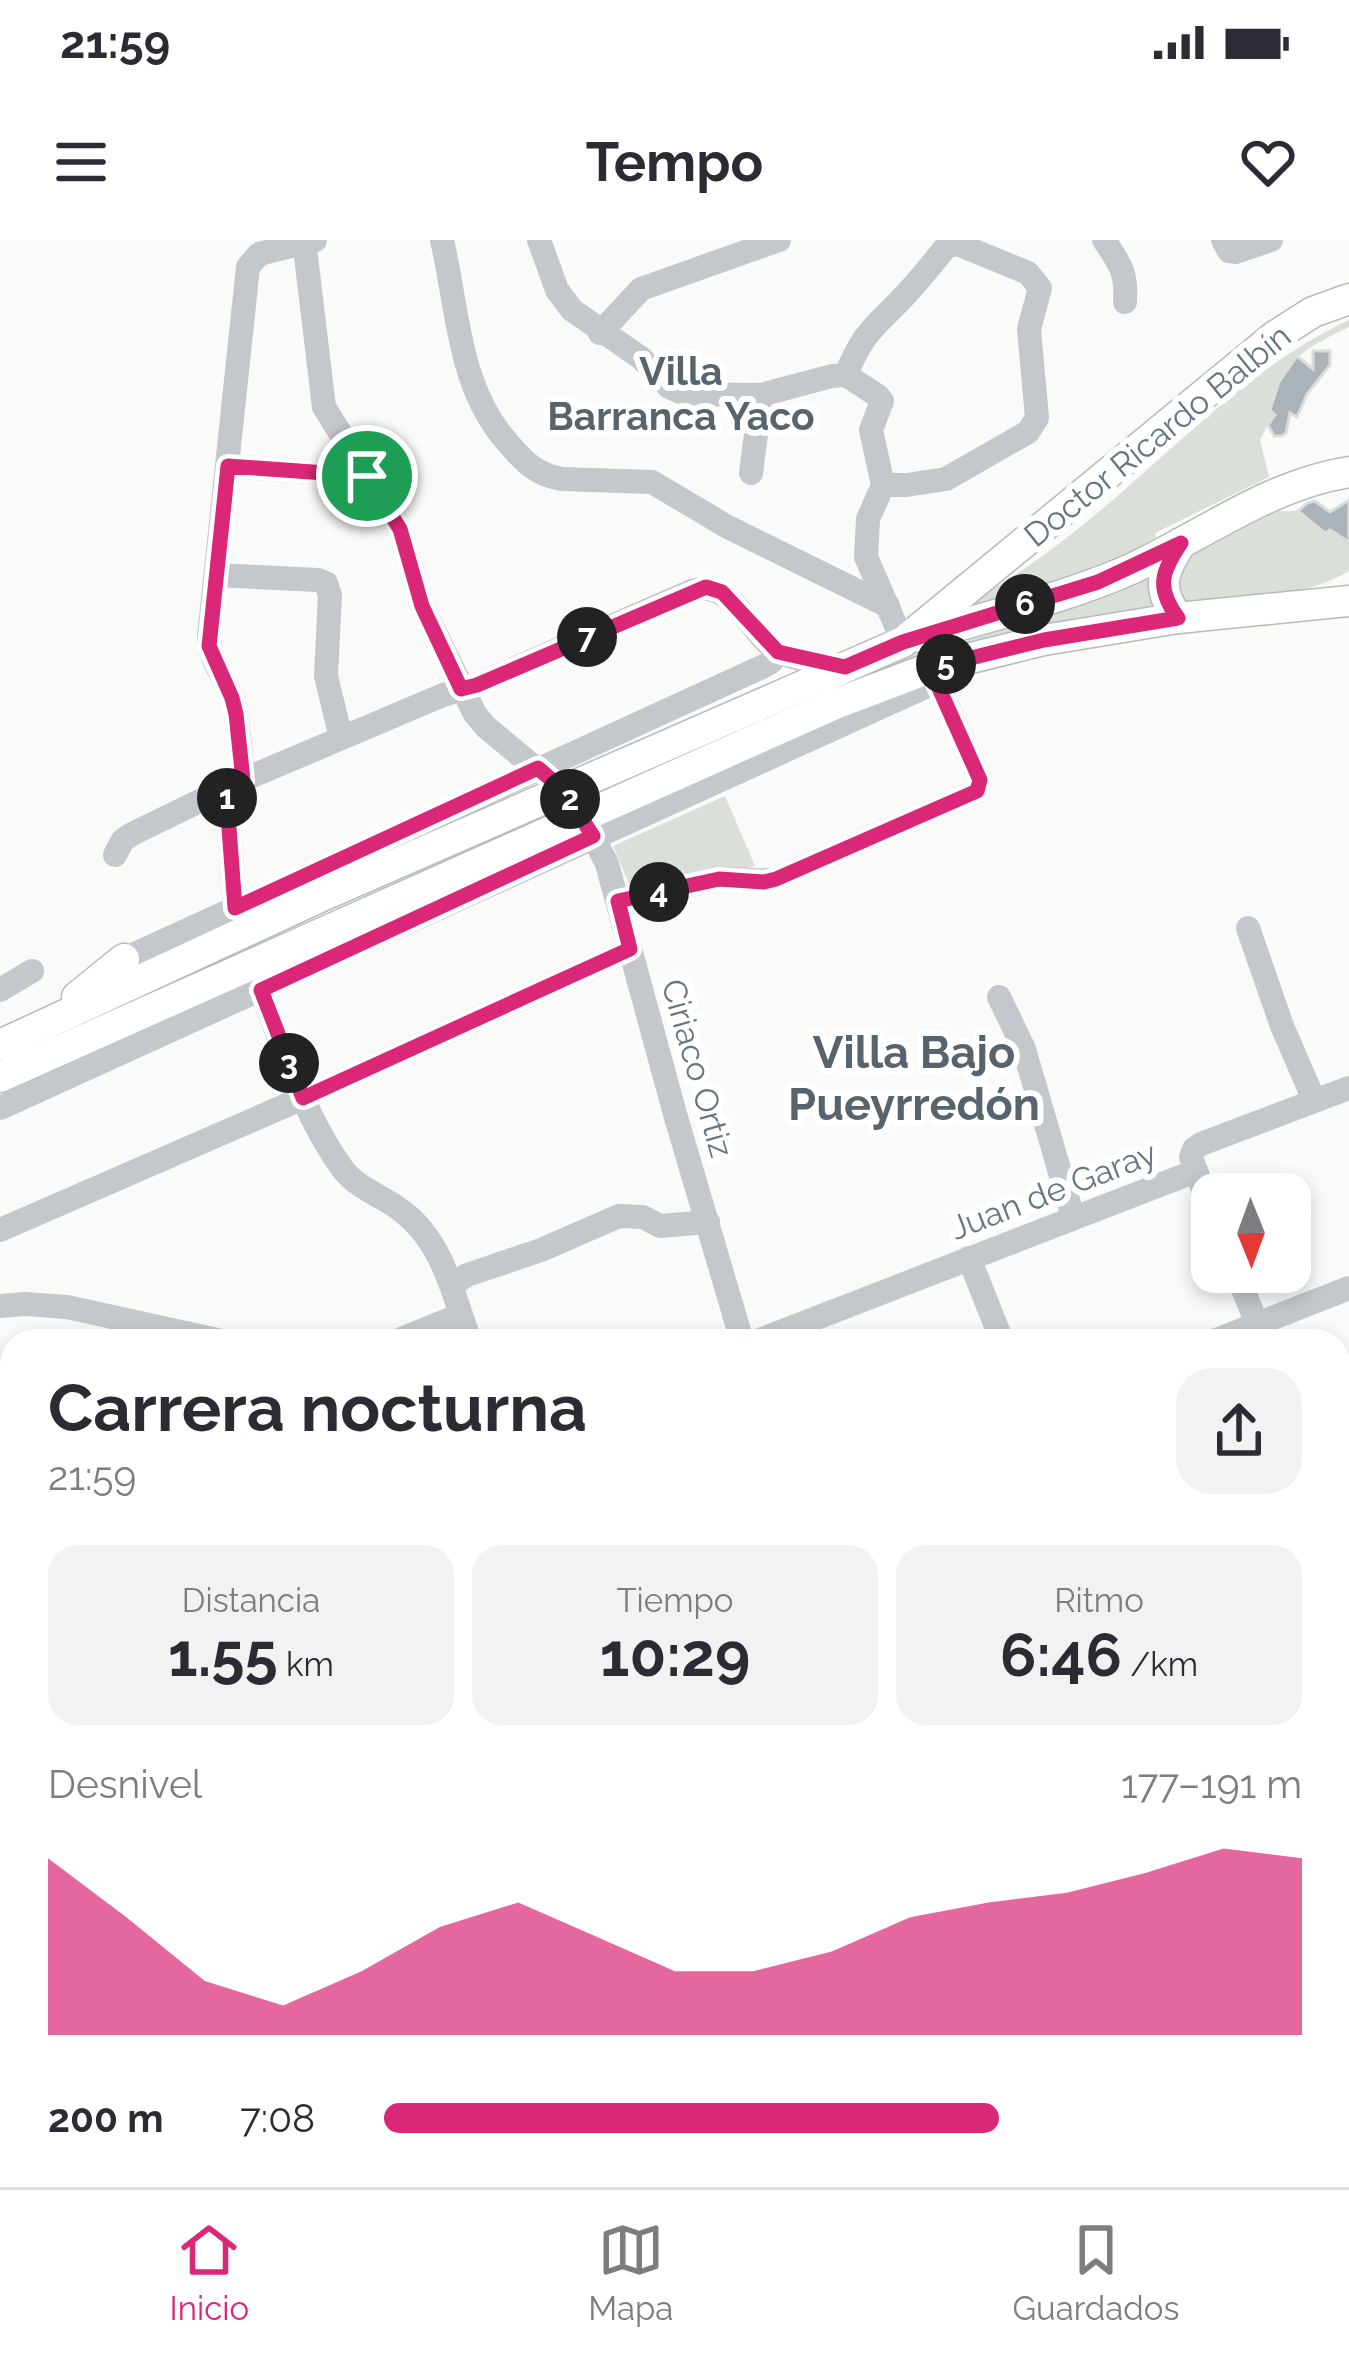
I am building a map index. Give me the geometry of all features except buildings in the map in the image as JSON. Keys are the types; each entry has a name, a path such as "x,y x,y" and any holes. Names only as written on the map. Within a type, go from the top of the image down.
{"main road":[{"name":"Doctor Ricardo Balbín","path":"0,1045 322,896 579,814 845,667 903,642 1275,336 1313,312 1349,299"},
{"path":"903,642 1098,582 1276,493 1349,472"},
{"path":"1178,618 1165,599 1164,580 1181,543"},
{"name":"Doctor Ricardo Balbín","path":"0,1077 579,814 835,704 1044,640 1178,618 1349,602"},
{"path":"36,1028 124,959"}],"street":[{"path":"442,240 457,326 478,398 492,425 526,465 561,479 652,482 727,526 888,606"},
{"path":"539,240 562,300 582,320 685,394 760,395 846,375 878,396 882,401 871,430 883,485 868,518 866,557 903,642"},
{"path":"601,333 640,289 779,240"},
{"path":"1103,240 1123,269 1125,302"},
{"path":"1223,240 1229,251 1236,252 1271,240"},
{"path":"0,1108 261,990 579,814 538,768 478,719 422,606 400,529 324,407 308,241 260,254 248,267 209,646 236,714 235,908"},
{"path":"846,375 857,345 952,244 1028,273 1040,287 1029,329 1034,426 946,479 883,485"},
{"path":"751,472 760,395"},
{"path":"228,466 367,476"},
{"path":"216,575 326,584 330,595 326,676 340,738"},
{"path":"115,856 132,834 235,784 706,587 722,592 778,652 845,667"},
{"path":"124,959 762,668 778,652"},
{"path":"618,901 719,879 776,879 977,791 980,780 933,675"},
{"name":"Ciriaco Ortiz","path":"579,814 607,864 738,1329"},
{"path":"1248,928 1282,1026 1315,1100"},
{"path":"0,1230 630,949"},
{"path":"0,990 32,970"},
{"path":"261,990 303,1098 343,1170 414,1222 445,1264 465,1329"},
{"path":"999,997 1024,1048 1073,1217"},
{"name":"Juan de Garay","path":"788,1329 1196,1171 1192,1157 1201,1144 1349,1088"},
{"path":"452,1285 619,1216 643,1217 660,1226 707,1222"},
{"path":"969,1258 997,1329"},
{"path":"1269,1329 1349,1288"},
{"path":"1245,1293 1259,1329"},
{"path":"0,1306 67,1307 167,1329"},
{"path":"426,1329 460,1315"}],"shaded area":[{"path":"1349,320 1349,327 1298,357 1283,377 1270,409 1277,417 1260,440 1269,477 1155,533 1156,537 1103,565 933,621 1042,557 1250,382"},
{"path":"1259,511 1298,511 1325,532 1332,529 1349,540 1349,571 1288,593 1177,605 1172,560"},
{"path":"1159,564 1161,605 1096,618 789,707 865,662"},
{"path":"725,796 755,866 633,894 613,846"}],"district":[{"name":"Villa Barranca Yaco","path":"681,394"},
{"name":"Villa Bajo Pueyrredón","path":"914,1078"}],"route":[{"path":"228,466 367,476 400,529 422,606 461,689 706,587 722,592 778,652 845,667 903,642 1098,582 1181,543 1165,573 1163,591 1178,618 1044,640 930,668 980,780 977,791 776,879 719,879 618,901 630,949 303,1098 261,990 593,836 563,790 538,768 235,908 226,788 243,780 238,724 209,646 228,466"}]}
